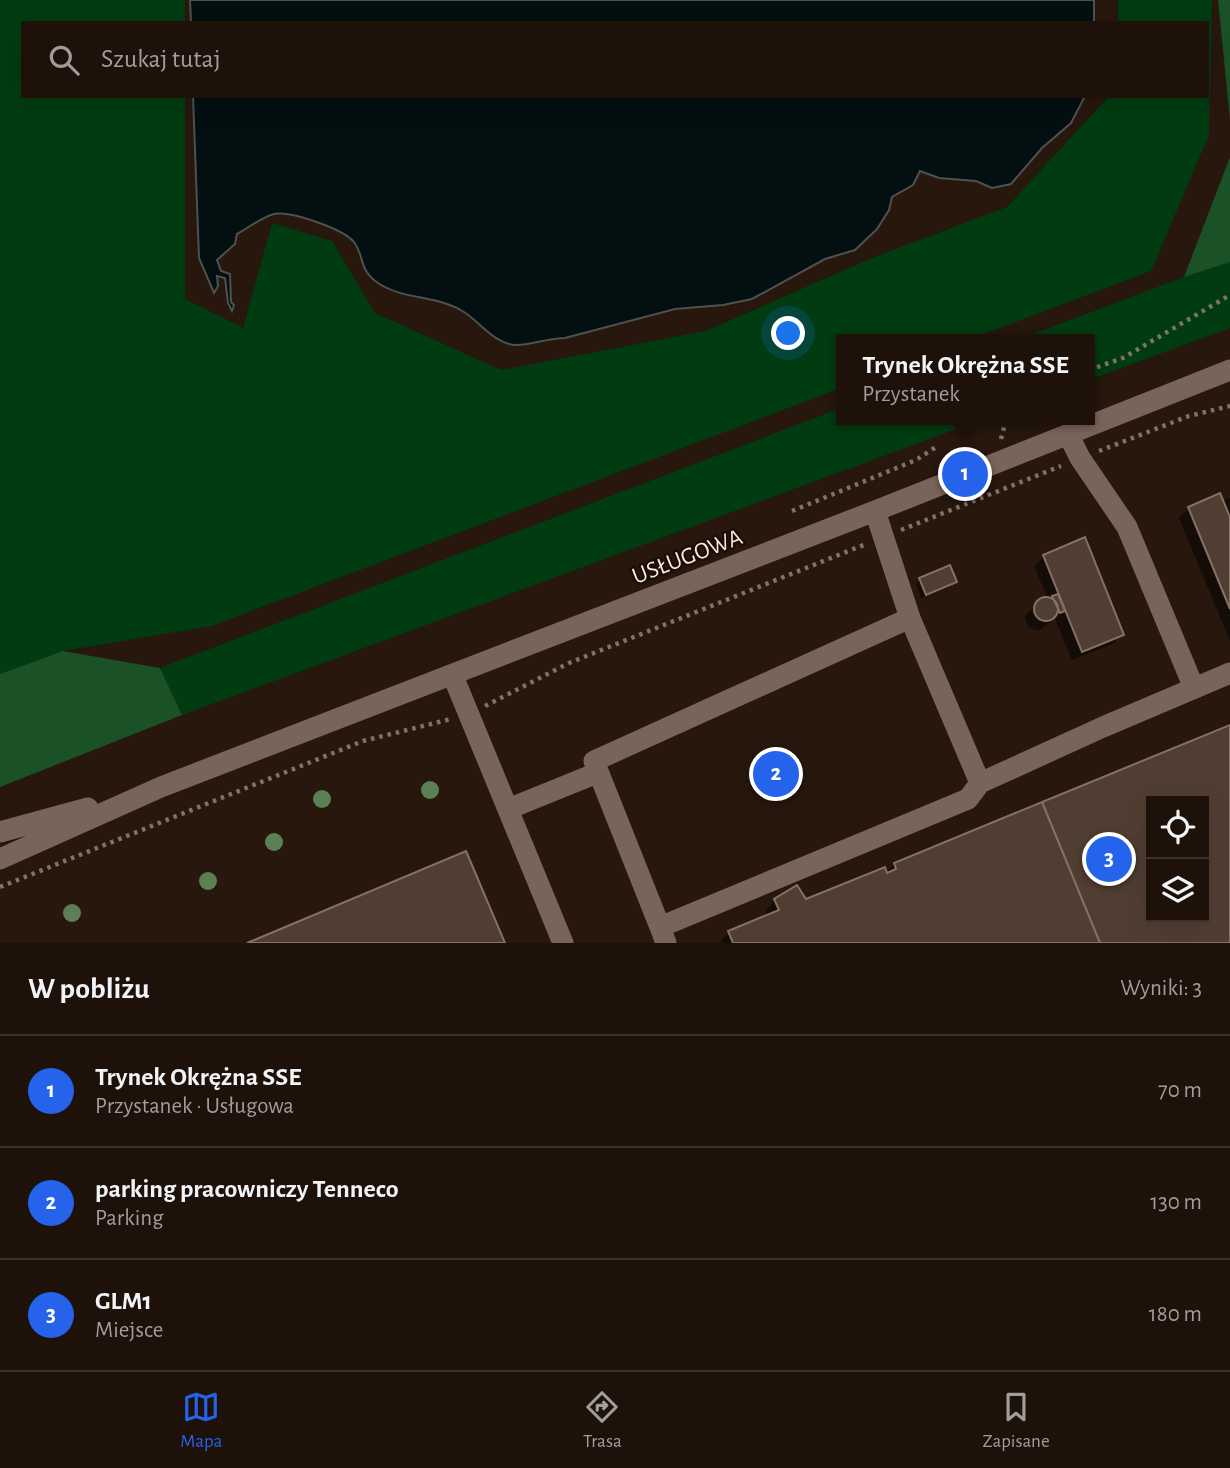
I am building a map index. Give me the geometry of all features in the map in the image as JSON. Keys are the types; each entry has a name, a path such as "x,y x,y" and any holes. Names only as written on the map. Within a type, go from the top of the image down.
{"street":[{"name":"USŁUGOWA","path":"1095,423 1230,370"},
{"name":"USŁUGOWA","path":"0,859 161,787 453,676 1091,425"},
{"path":"1068,434 1080,458 1127,527 1194,688"},
{"path":"875,511 910,618 980,783"},
{"path":"910,618 594,761 663,935 968,799 980,783 1230,673"},
{"path":"453,676 563,943"},
{"path":"508,809 597,773"},
{"name":"USŁUGOWA","path":"0,832 161,787"}],"path":[{"path":"1095,368 1123,358 1230,295"},
{"path":"0,887 363,741 468,715 569,663 1080,458 1189,416 1230,406"},
{"path":"792,511 916,460 936,447"}],"green space":[{"path":"0,0 185,0 185,21 21,21 21,98 185,98 185,299 243,328 272,223 332,241 375,313 501,370 706,331 872,258 1007,207 1107,98 1209,98 1209,21 1118,21 1118,0 1212,0 1209,135 1151,271 983,334 836,334 836,390 212,626 63,651 0,674"},
{"path":"1218,0 1230,0 1230,120"},
{"path":"1230,157 1230,262 1184,277"},
{"path":"1230,262 1230,328 1095,378 1095,334 1033,334"},
{"path":"836,410 836,425 967,425 182,715 160,668"},
{"path":"63,651 160,668 182,715 0,787 0,674"}],"shaded area":[{"path":"190,0 1094,0 1094,21 191,21"},
{"path":"193,98 1084,98 1071,123 1042,148 1011,184 992,188 976,181 939,178 920,171 913,185 892,197 889,210 877,229 855,250 825,259 752,299 723,305 675,309 565,338 517,345 502,341 454,307 398,292 378,283 367,273 357,247 348,237 317,222 293,215 274,214 237,234 235,244 217,260 221,271 230,274 231,302 234,305 232,311 228,303 225,278 217,276 218,286 214,293 199,258"}],"building":[{"path":"1220,493 1230,517 1230,609 1188,507"},
{"path":"1085,537 1124,635 1082,652 1043,555"},
{"path":"950,565 957,582 926,595 919,578"},
{"path":"1058,594 1065,611 1060,613 1052,596"},
{"path":"1041,597 1051,597 1058,604 1058,614 1051,621 1041,621 1034,614 1034,604"},
{"path":"1230,725 1230,943 1100,943 1042,802"},
{"path":"1042,802 1100,943 733,943 728,931 779,910 774,899 797,885 806,899 885,867 887,873 896,869 894,863"},
{"path":"466,851 505,943 247,943"}],"place":[{"name":"Trynek Okrężna SSE","path":"965,474"},
{"name":"parking pracowniczy Tenneco","path":"776,774"},
{"name":"GLM1","path":"1109,859"}]}
